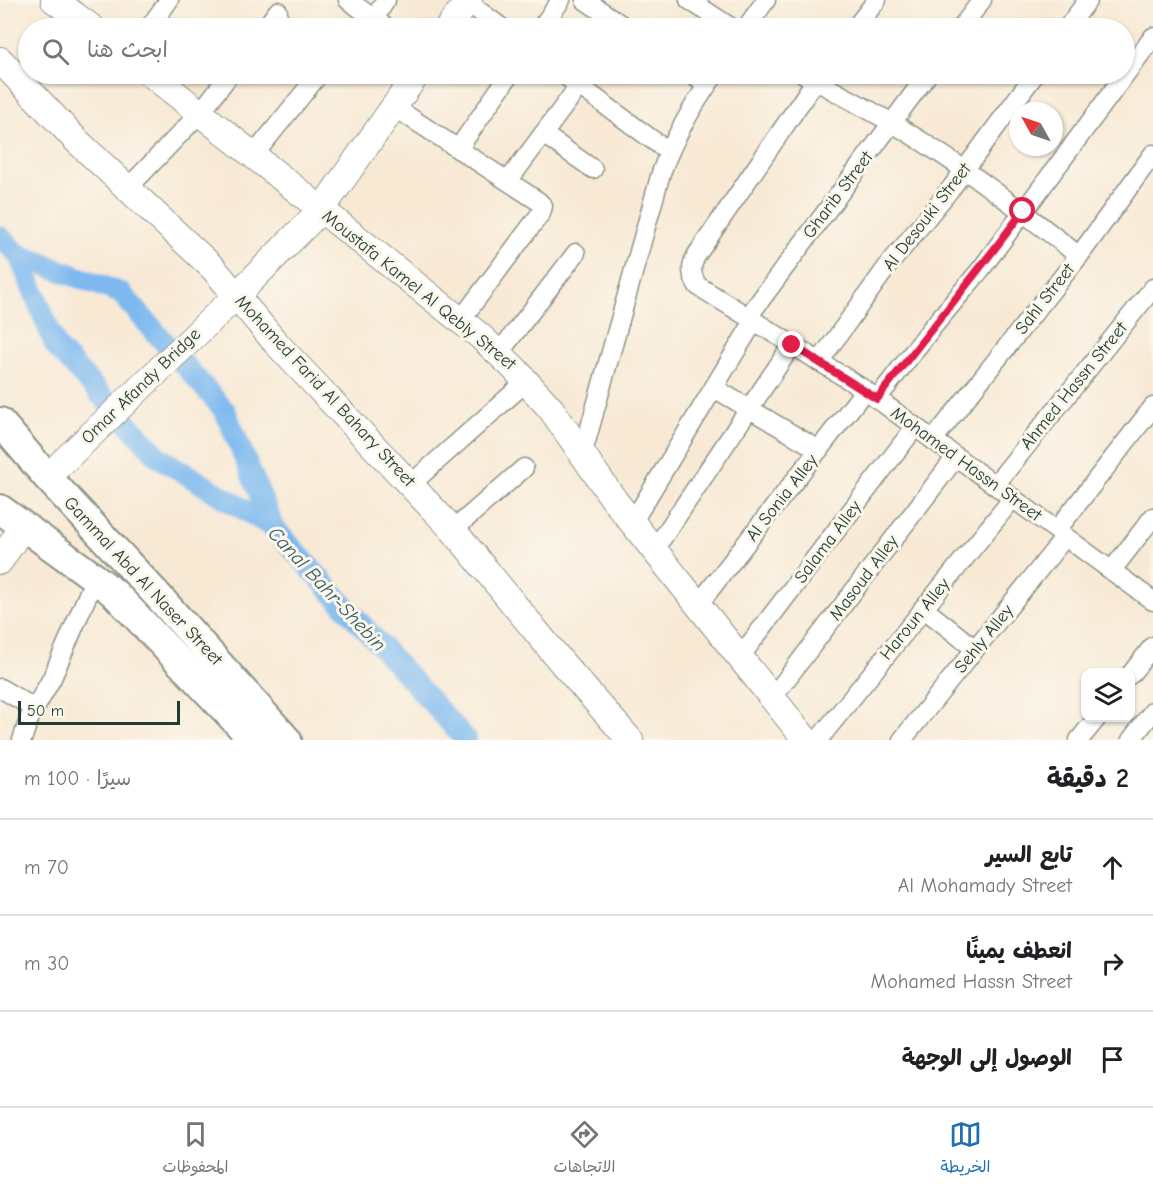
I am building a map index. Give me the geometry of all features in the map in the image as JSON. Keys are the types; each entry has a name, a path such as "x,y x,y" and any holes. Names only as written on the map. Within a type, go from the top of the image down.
{"main road":[{"path":"54,0 78,18"},
{"path":"455,18 468,1"},
{"name":"Mohamed Farid Al Bahary Street","path":"0,60 18,79"},
{"name":"Mohamed Farid Al Bahary Street","path":"23,84 77,141 213,268 228,303 276,343 411,484 453,530 563,664 630,740"},
{"name":"Moustafa Kamel Al Qebly Street","path":"164,84 499,352 550,409 632,523 806,740"},
{"name":"Omar Afandy Bridge","path":"47,477 321,210 410,84"},
{"name":"Gammal Abd Al Naser Street","path":"0,422 47,477 159,597 287,740"},
{"name":"Gammal Abd Al Naser Street","path":"0,509 95,578 139,618 254,740"},
{"path":"0,561 24,525"}],"street":[{"path":"156,18 169,0"},
{"path":"348,0 372,18"},
{"path":"382,18 386,0"},
{"path":"548,18 561,0"},
{"path":"585,0 609,18"},
{"path":"689,0 717,18"},
{"path":"753,18 765,0"},
{"path":"863,18 877,0"},
{"path":"968,18 982,0"},
{"path":"1074,18 1088,0"},
{"path":"468,1 489,18"},
{"path":"273,18 278,11"},
{"name":"Al Sonia Alley","path":"1135,61 1153,37"},
{"path":"127,189 200,112 222,84"},
{"path":"253,156 311,84"},
{"path":"458,149 503,84"},
{"path":"508,182 579,84"},
{"path":"589,84 669,152"},
{"path":"582,456 654,195 669,152 692,106 707,84"},
{"name":"Mohamed Hassn Street","path":"808,84 692,263 691,271 698,286 871,395 1153,600"},
{"path":"826,84 965,169 1079,256"},
{"name":"Gharib Street","path":"632,523 714,388 751,319 921,84"},
{"name":"Al Desouki Street","path":"819,362 892,260 965,169 1028,84"},
{"name":"Al Sonia Alley","path":"698,605 819,450 931,329 981,269 1118,84"},
{"path":"394,107 543,206 541,213 460,321"},
{"path":"543,134 593,169"},
{"name":"Sahl Street","path":"933,440 1079,256 1153,154"},
{"path":"499,352 576,253"},
{"name":"Ahmed Hassn Street","path":"995,485 1153,288"},
{"path":"655,549 792,345"},
{"path":"411,484 527,381"},
{"path":"714,388 819,450"},
{"name":"Sehly Alley","path":"902,740 975,649 1153,407"},
{"name":"Salama Alley","path":"740,657 915,427"},
{"name":"Masoud Alley","path":"772,698 956,457"},
{"path":"453,530 524,468"},
{"name":"Haroun Alley","path":"818,740 1012,498"},
{"path":"1112,570 1153,518"},
{"path":"22,740 34,708 52,678 95,578"},
{"path":"923,608 975,649"},
{"path":"1135,670 1153,646"},
{"path":"0,688 34,708"},
{"path":"1131,740 1153,711"},
{"path":"1079,740 1093,722"}],"waterway":[{"name":"Canal Bahr-Shebin","path":"0,237 19,255 56,347 160,458 274,528 466,740"},
{"path":"19,255 121,293 225,411 274,528"}],"route":[{"path":"792,345 877,399 981,269 1023,211"}]}
